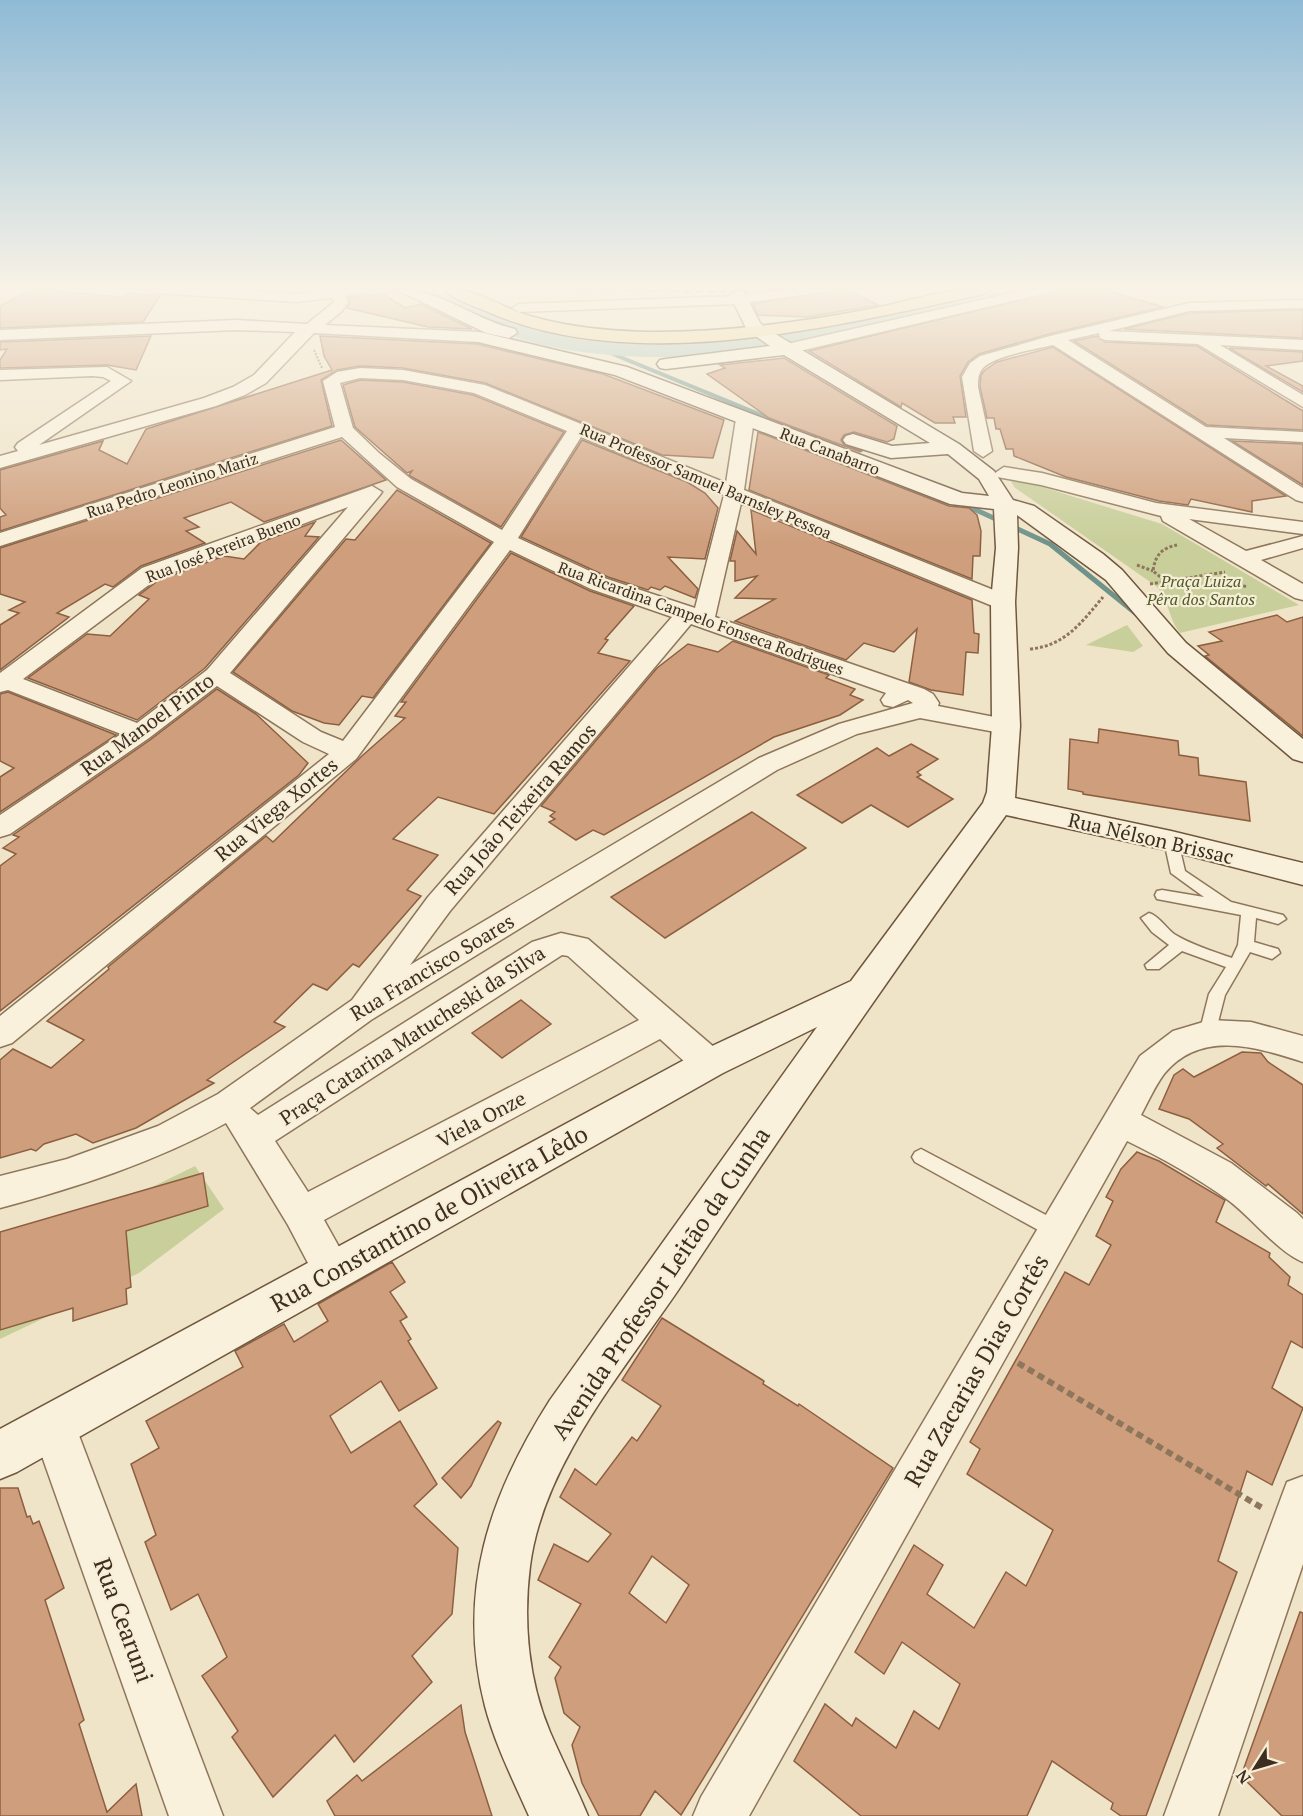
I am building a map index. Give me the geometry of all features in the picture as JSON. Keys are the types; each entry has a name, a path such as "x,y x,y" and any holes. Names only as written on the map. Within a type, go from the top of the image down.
{"street":[{"path":"0,375 29,374"},
{"path":"4,460 123,381 110,374"},
{"path":"4,460 210,402 239,391 266,374"},
{"name":"Rua Professor Samuel Barnsley Pessoa","path":"334,378 377,374 448,382 487,392 1003,602"},
{"name":"Rua Canabarro","path":"628,374 944,494 1026,511 1095,559 1115,593 1303,753"},
{"name":"Rua Canabarro","path":"685,374 714,389 876,448 891,452 945,453"},
{"path":"828,374 967,470 998,471 1042,479 1155,509 1303,529 1294,544 1244,560"},
{"path":"972,374 970,387 983,451 998,471 995,504 997,545 1006,562 1003,602 1005,716 1002,792 998,804"},
{"path":"1111,374 1303,495"},
{"path":"1256,374 1303,402"},
{"path":"334,378 331,381 345,430"},
{"path":"695,616 734,493 745,418"},
{"name":"Rua Viega Xortes","path":"0,1034 346,753 506,540 578,428"},
{"name":"Rua Ricardina Campelo Fonseca Rodrigues","path":"345,430 404,483 506,540 599,584 868,672 908,702 1005,716"},
{"name":"Rua Pedro Leonino Mariz","path":"0,540 345,430"},
{"path":"1206,432 1303,437"},
{"path":"945,453 983,451"},
{"path":"945,453 995,504"},
{"name":"Rua José Pereira Bueno","path":"3,683 150,573 372,492 404,483"},
{"name":"Rua Manoel Pinto","path":"0,828 140,733 216,675 372,492"},
{"path":"1155,509 1303,593"},
{"name":"Rua João Teixeira Ramos","path":"359,1011 439,904 695,616"},
{"path":"216,675 312,736 346,753"},
{"path":"3,683 140,733"},
{"name":"Rua Francisco Soares","path":"0,1192 70,1174 119,1158 171,1136 230,1104 359,1011 768,764 859,726 908,702"},
{"name":"Rua Nélson Brissac","path":"998,804 1171,841 1303,874"},
{"name":"Avenida Professor Leitão da Cunha","path":"559,1816 521,1730 507,1682 501,1635 508,1543 523,1499 546,1449 862,989 998,804"},
{"name":"Praça Catarina Matucheski da Silva","path":"253,1137 554,945 577,947 710,1064"},
{"name":"Rua Constantino de Oliveira Lêdo","path":"0,1455 710,1064 862,989"},
{"name":"Viela Onze","path":"301,1214 662,1023"},
{"name":"Rua Zacarias Dias Cortês","path":"720,1816 1152,1065 1179,1044 1207,1034 1265,1038 1303,1049"},
{"path":"230,1104 301,1214 333,1272"},
{"path":"1119,1121 1175,1148 1224,1176 1264,1205 1303,1245"},
{"name":"Rua Cearuni","path":"53,1425 195,1816"},
{"path":"1191,1816 1301,1511"}],"lane":[{"path":"1171,841 1178,873 1232,907"},
{"path":"1162,895 1232,907 1278,919"},
{"path":"1207,1034 1217,994 1246,945 1249,912"},
{"path":"1149,918 1158,930 1180,945 1236,965"},
{"path":"1153,965 1180,945"},
{"path":"1246,945 1272,953"},
{"path":"921,1157 1056,1230"}],"path":[{"path":"328,374 334,378"},
{"path":"1165,581 1153,571 1156,556 1172,546 1184,544"},
{"path":"1024,649 1047,649 1064,641 1115,593 1165,581 1208,578 1239,567 1244,560"},
{"path":"989,1346 1262,1509 1301,1511"}],"green space":[{"name":"Praça Luiza Pêra dos Santos","path":"1011,481 1029,483 1162,524 1299,605 1180,633 1164,597 1156,586 1014,487"},
{"path":"1127,625 1143,646 1133,652 1086,645"},
{"path":"195,1166 224,1209 139,1273 0,1339 0,1236 140,1193"}],"building":[{"path":"320,374 331,374 321,380 332,426 0,531 0,517 6,515 0,508 0,470 103,441 99,450 127,464 146,429"},
{"path":"434,374 602,374 724,420 713,458 662,455 485,383"},
{"path":"707,374 810,374 897,426 894,439 887,442 854,432 844,435 841,440 844,445 862,451 860,452 769,418"},
{"path":"846,374 961,374 966,417 953,417 955,423 935,423 902,403 901,407"},
{"path":"1095,374 1286,496 1252,501 1252,512 1191,499 1188,505 1159,501 1066,477 1014,456 1013,449 1006,449 1000,429 996,429 994,418 987,418 980,387 981,375"},
{"path":"1126,374 1242,374 1303,411 1303,430 1207,425"},
{"path":"1272,374 1280,374 1303,386 1303,392"},
{"path":"360,380 403,382 473,395 564,432 501,527 409,475 412,471 407,473 355,427 343,385"},
{"path":"758,432 949,506 969,508 977,515 981,531 980,556 973,556 972,579 749,490"},
{"path":"341,440 386,480 264,522 231,502 184,518 199,527 186,531 205,543 141,566 113,587 105,584 57,613 69,617 0,670 0,625 19,613 9,610 25,602 0,594 0,548"},
{"path":"582,440 687,482 705,493 718,508 705,559 668,557 698,589 695,598 665,586 660,590 651,587 648,590 608,577 521,537"},
{"path":"1232,441 1303,444 1303,485"},
{"path":"397,490 491,543 373,698 362,696 339,725 324,723 292,711 233,672 346,539 355,540"},
{"path":"751,510 972,600 974,633 979,634 978,653 966,652 963,695 931,690 909,682 917,629 894,652 864,643 846,660 735,621 775,599 735,598 757,576 735,581 735,561 730,561 737,531 756,554"},
{"path":"315,522 305,536 319,537 205,668 137,720 28,678 87,634 110,636 149,599 139,595 159,580 224,556 244,559 261,542"},
{"path":"511,553 590,591 634,606 605,639 608,640 598,653 630,661 494,814 438,797 393,839 438,855 407,890 421,896 359,967 353,964 327,990 313,984 274,1022 285,1027 207,1080 214,1083 136,1128 93,1143 76,1134 44,1144 36,1151 31,1149 0,1158 0,1060 13,1049 51,1068 84,1040 47,1021 109,969 108,967 266,836 273,842 405,718 395,716 406,702 401,702"},
{"path":"1277,615 1287,622 1303,617 1303,736 1205,656 1209,655 1198,646 1222,641 1209,632"},
{"path":"733,641 829,675 826,678 855,689 850,695 863,700 840,715 774,737 604,835 593,830 576,840 549,822 555,819 550,816 555,812 541,806 657,668 688,644 718,652"},
{"path":"217,689 256,714 308,763 299,775 0,1011 0,866 16,854 3,848 19,837 13,835 150,740"},
{"path":"8,692 116,735 0,812 0,777 14,768 0,761 0,694"},
{"path":"1099,729 1178,741 1179,755 1198,758 1199,775 1246,782 1250,821 1083,794 1083,792 1068,789 1070,739 1098,743"},
{"path":"911,744 938,759 917,772 921,775 917,777 953,799 908,827 871,805 842,823 797,795 877,748 889,756"},
{"path":"752,812 806,848 665,938 611,897"},
{"path":"521,1000 551,1024 502,1058 472,1033"},
{"path":"1242,1052 1261,1053 1268,1062 1303,1085 1303,1214 1268,1184 1266,1186 1217,1148 1223,1144 1189,1119 1159,1109 1174,1075 1183,1069 1194,1077"},
{"path":"1137,1152 1159,1161 1225,1200 1216,1222 1270,1253 1269,1257 1290,1277 1288,1285 1303,1295 1303,1348 1291,1341 1272,1388 1303,1408 1272,1485 1247,1471 1218,1561 1237,1572 1146,1816 1121,1816 1111,1809 1113,1803 1052,1761 1027,1816 861,1816 794,1761 825,1704 852,1726 856,1718 896,1748 914,1711 939,1729 960,1684 902,1642 884,1674 855,1652 914,1545 943,1565 927,1594 974,1628 1006,1572 1026,1586 1053,1530 967,1474 980,1449 970,1442 1065,1272 1089,1285 1111,1245 1096,1236 1113,1201 1106,1197 1121,1169"},
{"path":"203,1173 208,1206 126,1231 131,1287 126,1289 127,1304 73,1321 73,1308 0,1330 0,1232"},
{"path":"392,1262 405,1282 390,1292 407,1317 400,1321 411,1339 408,1341 437,1388 399,1411 381,1381 330,1416 351,1453 400,1421 437,1484 414,1506 458,1548 452,1614 412,1656 432,1682 354,1762 335,1735 273,1797 232,1737 238,1731 202,1676 227,1657 198,1594 171,1610 145,1542 156,1535 131,1464 159,1448 146,1421 243,1367 235,1351 284,1324 294,1342 328,1321 318,1304"},
{"path":"662,1318 764,1381 763,1384 798,1406 799,1404 893,1468 681,1815 655,1791 640,1816 599,1816 582,1783 572,1745 580,1727 564,1713 555,1678 561,1667 549,1657 581,1604 538,1580 554,1544 588,1562 611,1534 560,1497 575,1469 596,1485 632,1437 637,1441 661,1406 622,1380","holes":["652,1556 689,1585 666,1623 629,1593"]},
{"path":"498,1421 501,1423 471,1486 461,1498 442,1478"},
{"path":"0,1488 18,1488 27,1517 30,1516 33,1524 39,1521 64,1588 45,1600 84,1720 79,1724 107,1812 136,1784 142,1816 0,1816"},
{"path":"1300,1612 1303,1613 1303,1816 1282,1816 1241,1776"},
{"path":"461,1705 465,1732 492,1816 335,1816 327,1801 357,1775 362,1781"}],"waterway":[{"path":"661,374 858,455"},
{"path":"961,503 1050,544 1139,616"}]}
